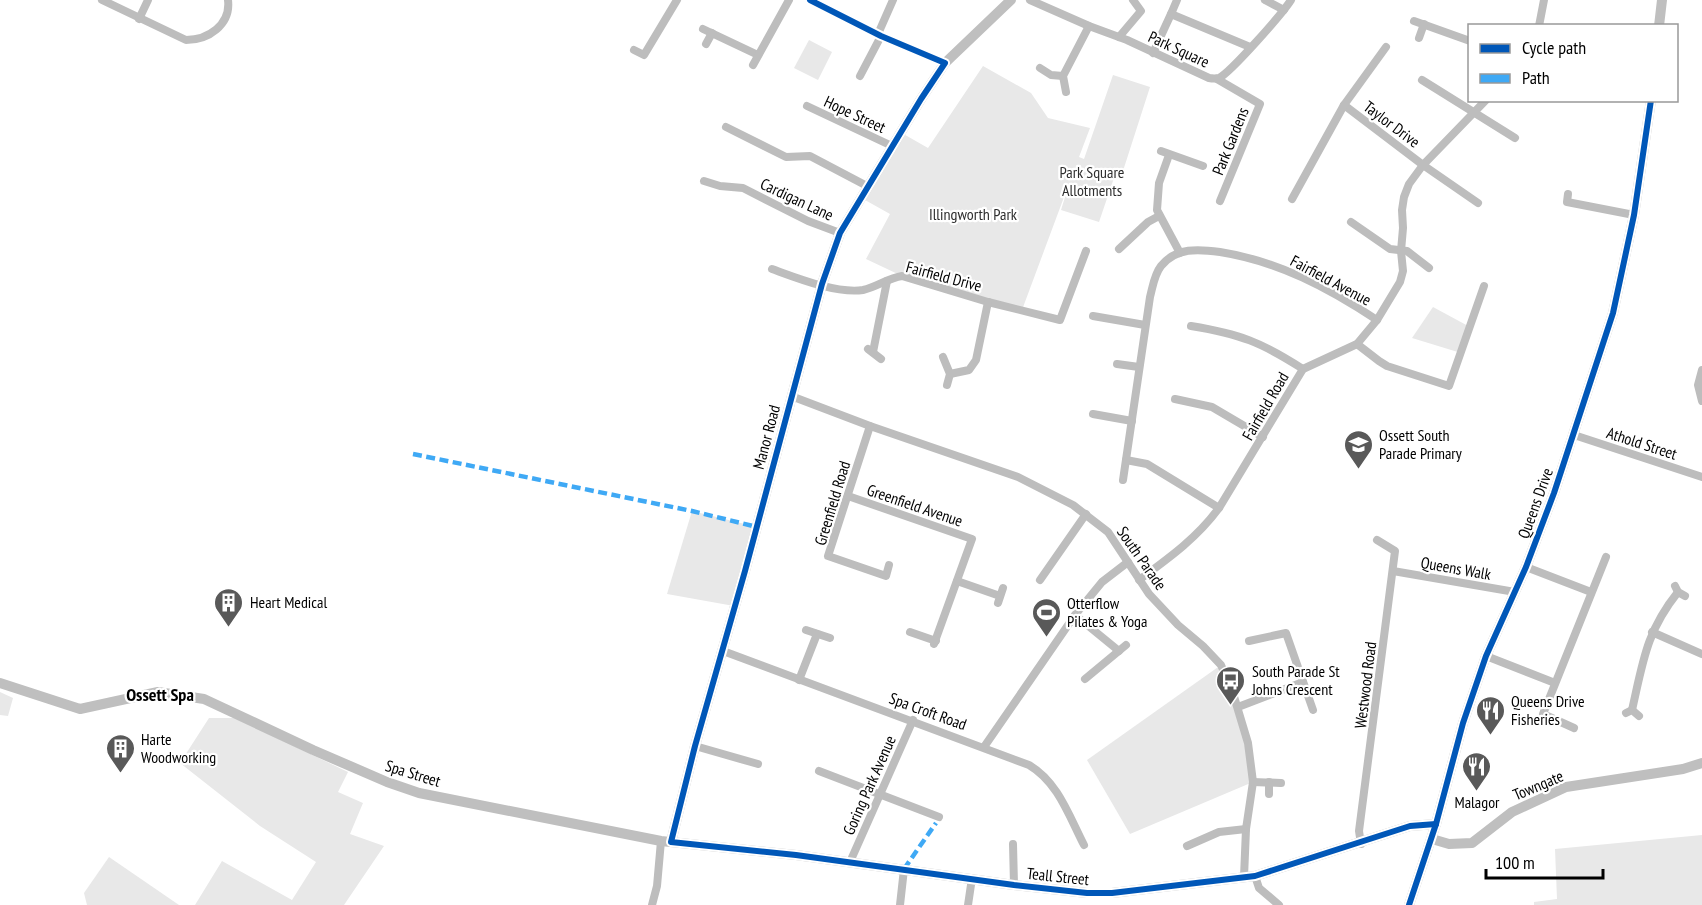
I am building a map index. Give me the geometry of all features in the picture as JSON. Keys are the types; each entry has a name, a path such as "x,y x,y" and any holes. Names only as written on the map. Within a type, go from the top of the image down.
{"street":[{"path":"102,0 186,40 197,40 219,28 226,16 228,0"},
{"path":"139,19 148,0"},
{"path":"634,50 644,55 677,0"},
{"path":"753,65 789,0"},
{"path":"810,0 880,35 945,63"},
{"path":"860,76 880,35 893,0"},
{"name":"Manor Road","path":"666,841 723,651 822,284 840,233 945,63 1011,0"},
{"name":"Park Square","path":"1030,0 1209,78 1216,79 1250,47 1291,0"},
{"path":"1119,37 1141,11 1133,0"},
{"path":"1153,53 1177,0"},
{"path":"1265,0 1284,10"},
{"path":"1539,24 1544,0"},
{"path":"1659,24 1662,0"},
{"path":"1171,14 1250,47"},
{"path":"1414,21 1468,40"},
{"path":"1419,38 1424,24"},
{"path":"1066,92 1063,76 1089,26"},
{"path":"703,29 758,55"},
{"path":"706,44 712,33"},
{"path":"1292,199 1344,105 1381,63 1386,47"},
{"path":"1040,68 1051,75 1063,76"},
{"name":"Park Gardens","path":"1216,79 1260,104 1220,201"},
{"path":"1422,80 1515,138"},
{"name":"Fairfield Road","path":"1139,580 1194,537 1219,508 1303,369 1357,344 1377,320 1400,282 1403,271 1401,251 1404,197 1409,184 1423,165 1484,102"},
{"name":"Queens Drive","path":"1409,905 1432,839 1463,723 1486,656 1526,567 1574,435 1612,313 1634,215 1651,102"},
{"name":"Taylor Drive","path":"1344,105 1478,203"},
{"name":"Hope Street","path":"807,106 892,146"},
{"path":"726,127 786,156 810,156 867,186"},
{"path":"1161,152 1203,166"},
{"path":"1123,480 1145,325 1155,276 1169,258 1180,253 1159,216 1157,202 1169,155"},
{"path":"1310,166 1319,172"},
{"name":"Cardigan Lane","path":"704,181 743,188 840,233"},
{"path":"1568,194 1567,202 1634,215"},
{"path":"1119,249 1148,222 1159,216"},
{"path":"1351,222 1390,249 1407,250 1429,268"},
{"name":"Fairfield Avenue","path":"1180,253 1188,249 1199,249 1266,262 1306,278 1377,320"},
{"name":"Fairfield Drive","path":"772,269 853,291 865,290 902,276 988,302 1060,320 1086,251"},
{"path":"881,359 871,351 886,281"},
{"path":"1357,344 1388,366 1449,386 1484,286"},
{"path":"950,374 969,370 976,360 988,302"},
{"path":"1093,316 1145,325"},
{"path":"1191,326 1238,335 1258,342 1303,369"},
{"path":"943,357 950,374 947,385"},
{"path":"1117,364 1139,367"},
{"path":"1702,370 1698,385 1702,401"},
{"name":"South Parade","path":"791,396 1018,477 1073,505 1108,532 1149,594 1221,665 1238,707 1248,742 1253,782 1246,829 1250,876"},
{"path":"1175,399 1212,407 1263,437"},
{"path":"1093,414 1132,420"},
{"name":"Greenfield Road","path":"870,426 828,556 886,576 889,565"},
{"name":"Athold Street","path":"1574,435 1702,477"},
{"path":"1126,460 1147,464 1219,508"},
{"name":"Greenfield Avenue","path":"848,496 972,539 935,643 910,632"},
{"path":"1040,580 1086,514"},
{"name":"Westwood Road","path":"1361,844 1359,831 1395,551 1377,540"},
{"path":"1574,728 1543,714 1606,557"},
{"path":"984,747 1075,615 1102,582 1128,562"},
{"path":"1526,567 1591,592"},
{"name":"Queens Walk","path":"1393,571 1515,592"},
{"path":"957,581 1000,596"},
{"path":"1632,713 1645,651 1652,632 1662,612 1679,592"},
{"path":"1075,615 1122,648 1085,680"},
{"path":"806,630 830,638"},
{"path":"1652,632 1702,654"},
{"path":"1249,641 1286,633 1313,710"},
{"path":"799,680 817,634"},
{"name":"Spa Croft Road","path":"723,651 914,720 1043,772 1053,784 1084,845"},
{"path":"1486,656 1555,683"},
{"name":"Spa Street","path":"0,682 80,709 158,692 204,699 313,750 387,782 419,793 666,841"},
{"path":"1238,707 1303,682"},
{"name":"Goring Park Avenue","path":"850,861 914,720"},
{"path":"695,746 758,764"},
{"name":"Towngate","path":"1432,839 1449,844 1472,843 1512,812 1566,787 1702,764"},
{"path":"819,771 939,817"},
{"path":"1253,782 1281,783"},
{"path":"1269,782 1269,794"},
{"name":"Teall Street","path":"666,841 850,861 1014,885 1087,893 1112,893 1250,876 1361,844 1410,826 1436,824"},
{"path":"1187,846 1219,832 1246,829"},
{"path":"652,905 666,841"},
{"path":"1014,885 1013,847 1022,852"},
{"path":"900,905 904,869"},
{"path":"1250,876 1259,888 1279,905"},
{"path":"968,905 972,878"}],"green space":[{"path":"809,40 832,52 818,80 794,68"},
{"name":"Illingworth Park","path":"983,66 1031,93 1048,118 1090,128 1079,157 1084,159 1113,75 1150,87 1122,174 1116,172 1099,222 1061,210 1070,181 1022,310 902,276 866,259 890,214 865,200 900,132 928,148"},
{"path":"1433,307 1470,327 1461,353 1412,338"},
{"path":"692,511 757,527 734,606 667,594"},
{"path":"1221,665 1238,707 1253,782 1130,834 1087,760"},
{"path":"0,692 13,698 8,716 0,715"},
{"path":"209,718 235,718 348,772 338,792 363,803 350,834 384,846 344,905 195,905 222,861 292,900 316,862 260,826 180,763"},
{"path":"1702,835 1702,905 1534,905 1534,902 1557,899 1555,849"},
{"path":"109,857 179,905 87,905 84,893"}],"marked path":[{"path":"413,454 692,511 757,527"},
{"path":"904,869 936,823"}],"cycle path":[{"path":"810,0 881,36 945,63 840,233 822,284 745,571 695,746 671,842 796,855 1014,885 1087,893 1112,893 1255,876 1410,826 1436,824"},
{"path":"1409,905 1436,824 1463,723 1486,656 1526,567 1554,493 1613,313 1634,215 1651,102"}],"place":[{"name":"Ossett South Parade Primary","path":"1358,470"},
{"name":"Heart Medical","path":"229,628"},
{"name":"Otterflow Pilates & Yoga","path":"1046,638"},
{"name":"South Parade St Johns Crescent","path":"1231,706"},
{"name":"Queens Drive Fisheries","path":"1490,736"},
{"name":"Harte Woodworking","path":"120,774"},
{"name":"Malagor","path":"1477,792"}],"district":[{"name":"Ossett Spa","path":"160,695"}],"park label":[{"name":"Park Square Allotments","path":"1092,181"}]}
